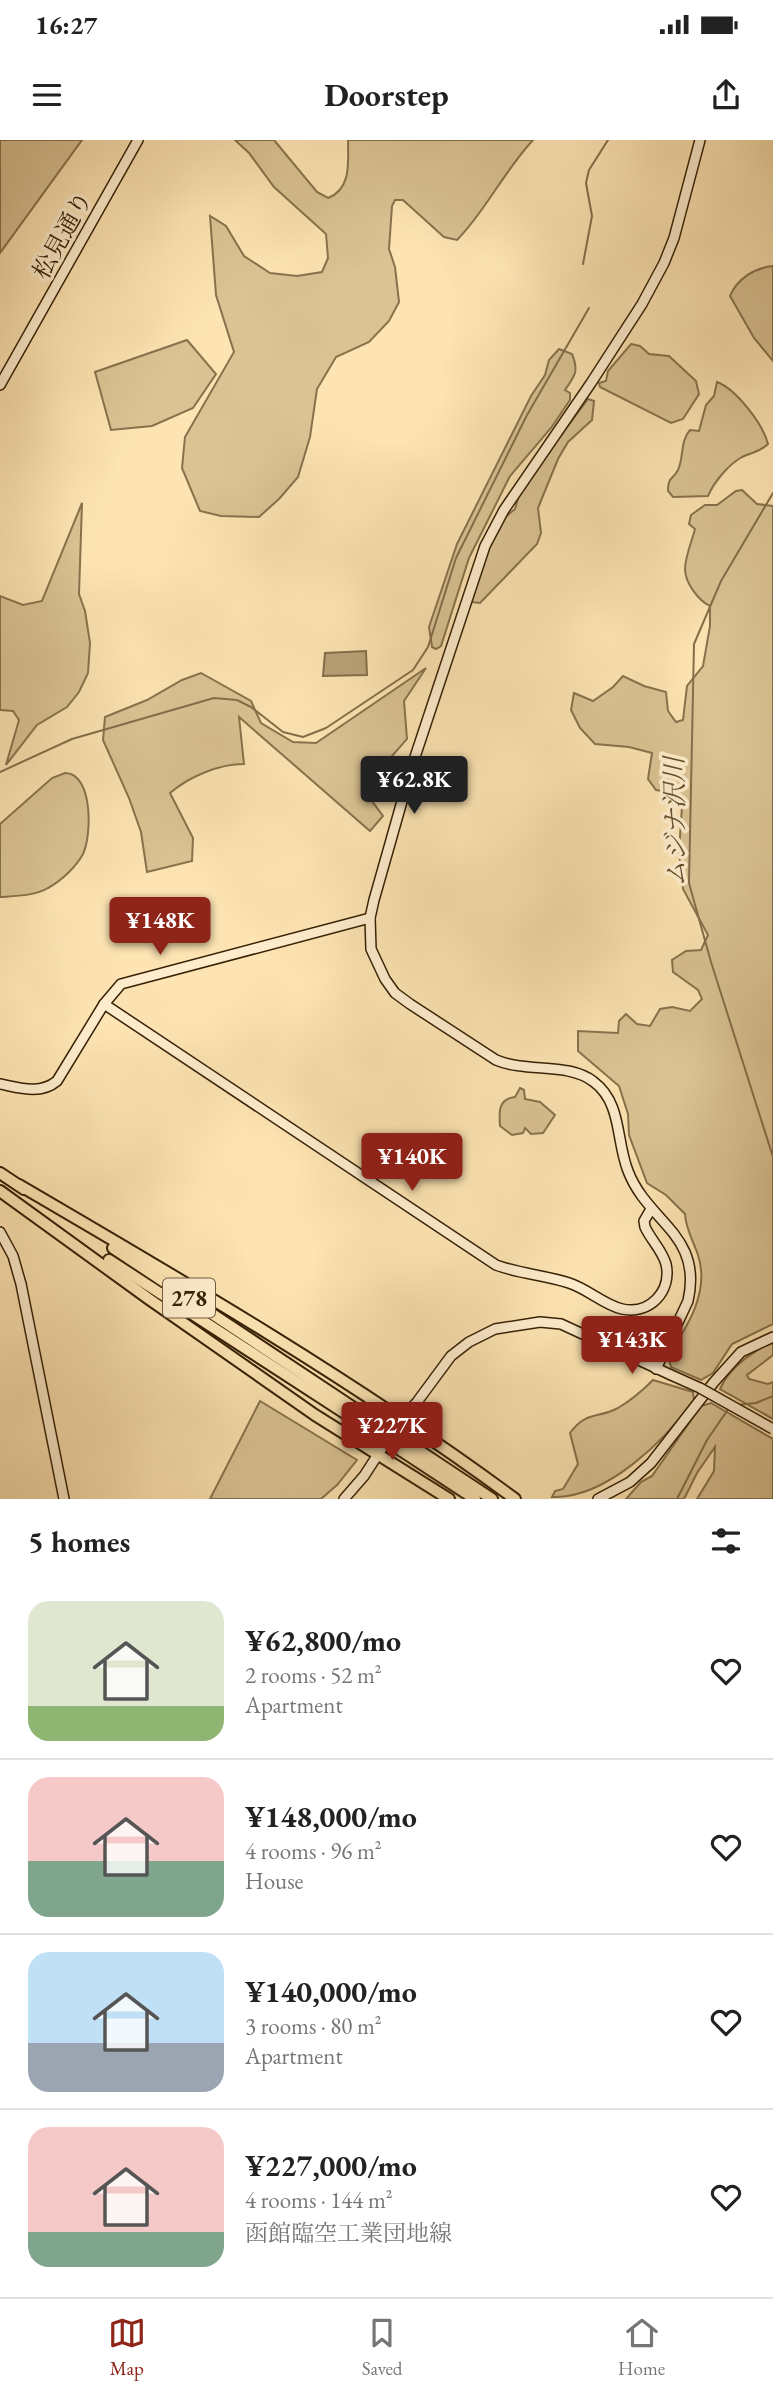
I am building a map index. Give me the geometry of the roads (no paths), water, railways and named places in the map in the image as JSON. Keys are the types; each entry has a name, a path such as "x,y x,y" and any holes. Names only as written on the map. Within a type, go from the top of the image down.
{"highway":[{"name":"278","path":"0,1173 376,1428"},
{"path":"19,1185 202,1292 401,1419 515,1499"},
{"name":"278","path":"0,1190 492,1499"},
{"path":"0,1190 149,1300 315,1415 449,1499"},
{"name":"278","path":"404,1446 475,1499"}],"street":[{"name":"松見通り","path":"0,385 138,140"},
{"path":"656,1369 688,1301 691,1279 688,1257 674,1232 636,1189 626,1168 614,1110 608,1097 585,1075 527,1068 496,1060 395,993 378,969 371,949 370,918 412,766 485,546 504,510 642,304 664,263 674,238 700,140"},
{"path":"0,1084 34,1090 50,1087 57,1081 115,989 131,980 370,918"},
{"path":"104,1004 489,1262 504,1268 567,1282 624,1309 648,1306 660,1295 667,1280 662,1255 645,1227 644,1220 651,1209"},
{"path":"0,1232 12,1255 21,1284 64,1499"},
{"path":"344,1499 353,1491 401,1419 418,1402 451,1356 469,1342 495,1329 518,1324 540,1322 561,1325 700,1388 773,1429"},
{"path":"598,1499 630,1482 651,1463 741,1352 773,1337"}],"waterway":[{"path":"583,264 592,216 586,183 589,170 608,140"},
{"path":"0,772 72,739 214,698 237,700 251,707 283,732 303,737 326,728 413,670 428,647 456,558 527,415 589,308"},
{"name":"ムジナ沢川","path":"773,493 721,581 694,644 689,883 711,962 773,1157"},
{"path":"737,1405 756,1403 773,1396"},
{"path":"677,1499 707,1440 729,1408"}]}
